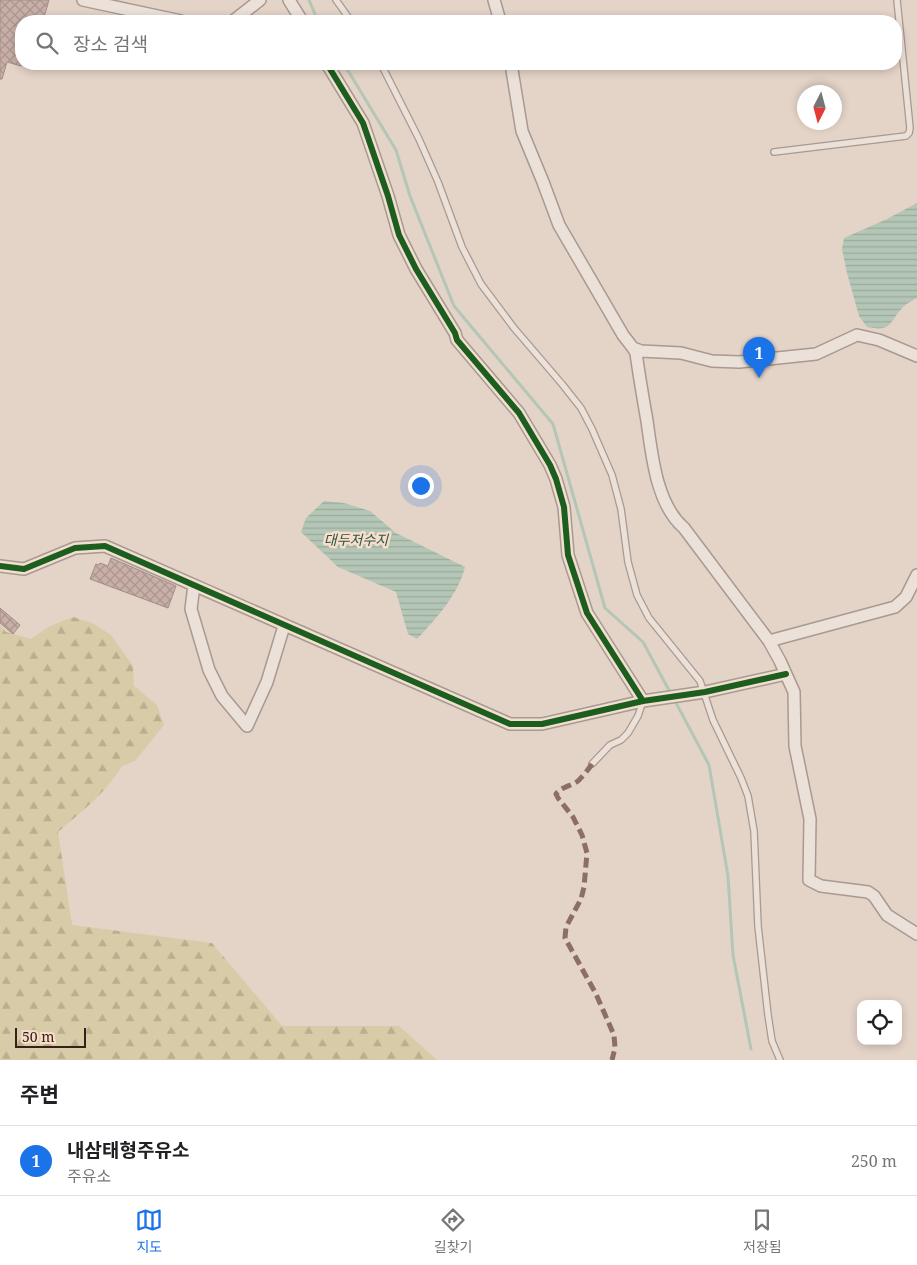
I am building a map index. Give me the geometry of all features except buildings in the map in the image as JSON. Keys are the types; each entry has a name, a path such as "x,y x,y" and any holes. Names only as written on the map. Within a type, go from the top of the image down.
{"street":[{"path":"83,0 153,15"},
{"path":"240,15 260,0"},
{"path":"289,0 298,15"},
{"path":"494,0 498,15"},
{"path":"331,70 363,124 400,235 416,269 455,333 457,340 519,413 550,465 564,508 568,555 587,613 643,701"},
{"path":"512,70 522,131 559,225 623,335 636,353 654,469 664,498 678,523 684,528 768,641 794,692 795,746 810,819 809,880 820,886 868,892 874,896 887,915 917,934"},
{"path":"633,348 642,351 681,353 712,361 739,362 816,354 857,335 879,340 917,356"},
{"path":"0,566 24,568 75,548 105,546 510,724 542,724 643,701 705,692 786,674"},
{"path":"768,641 896,607 906,597 917,575"},
{"path":"194,586 192,609 209,670 222,696 247,726 267,682 284,626"}],"lane":[{"path":"336,0 347,15"},
{"path":"897,0 898,15"},
{"path":"774,152 906,136 909,132 908,110 902,50"},
{"path":"384,70 419,138 438,182 462,247 481,284 514,328 562,384 580,408 592,429 612,475 619,501 628,562 637,595 649,618 700,681 713,720 741,778 748,796 754,831 758,926 768,1015 772,1041 780,1060"},
{"path":"592,764 610,745 621,740 628,733 638,716 643,701"}],"green space":[{"path":"73,617 92,623 111,635 133,666 134,686 157,705 164,725 135,761 122,766 101,793 58,832 72,925 212,943 282,1026 399,1026 437,1060 0,1060 0,625 6,632 31,639 48,627"}],"water":[{"path":"917,203 917,298 903,307 886,327 867,327 859,316 847,273 842,249 844,238"},
{"name":"대두저수지","path":"324,501 344,503 370,511 396,533 465,567 452,597 439,615 417,639 408,634 396,592 338,567 301,532 306,518"}],"waterway":[{"path":"309,0 315,15"},
{"path":"348,70 396,150 410,196 454,306 553,424 605,608 643,642 671,694"},
{"path":"674,699 709,765 728,876 733,955 751,1049"}],"marked path":[{"path":"592,764 578,781 556,794 573,817 582,835 587,853 581,899 566,927 565,938 596,994 614,1035 615,1048 612,1060"}],"cycle path":[{"path":"331,70 363,123 399,235 416,269 455,333 457,340 519,413 550,465 564,507 568,555 587,613 643,701"},
{"path":"0,566 24,569 75,548 105,546 510,724 542,724 643,701 705,692 786,674"}],"place":[{"name":"내삼태형주유소","path":"759,378"}]}
